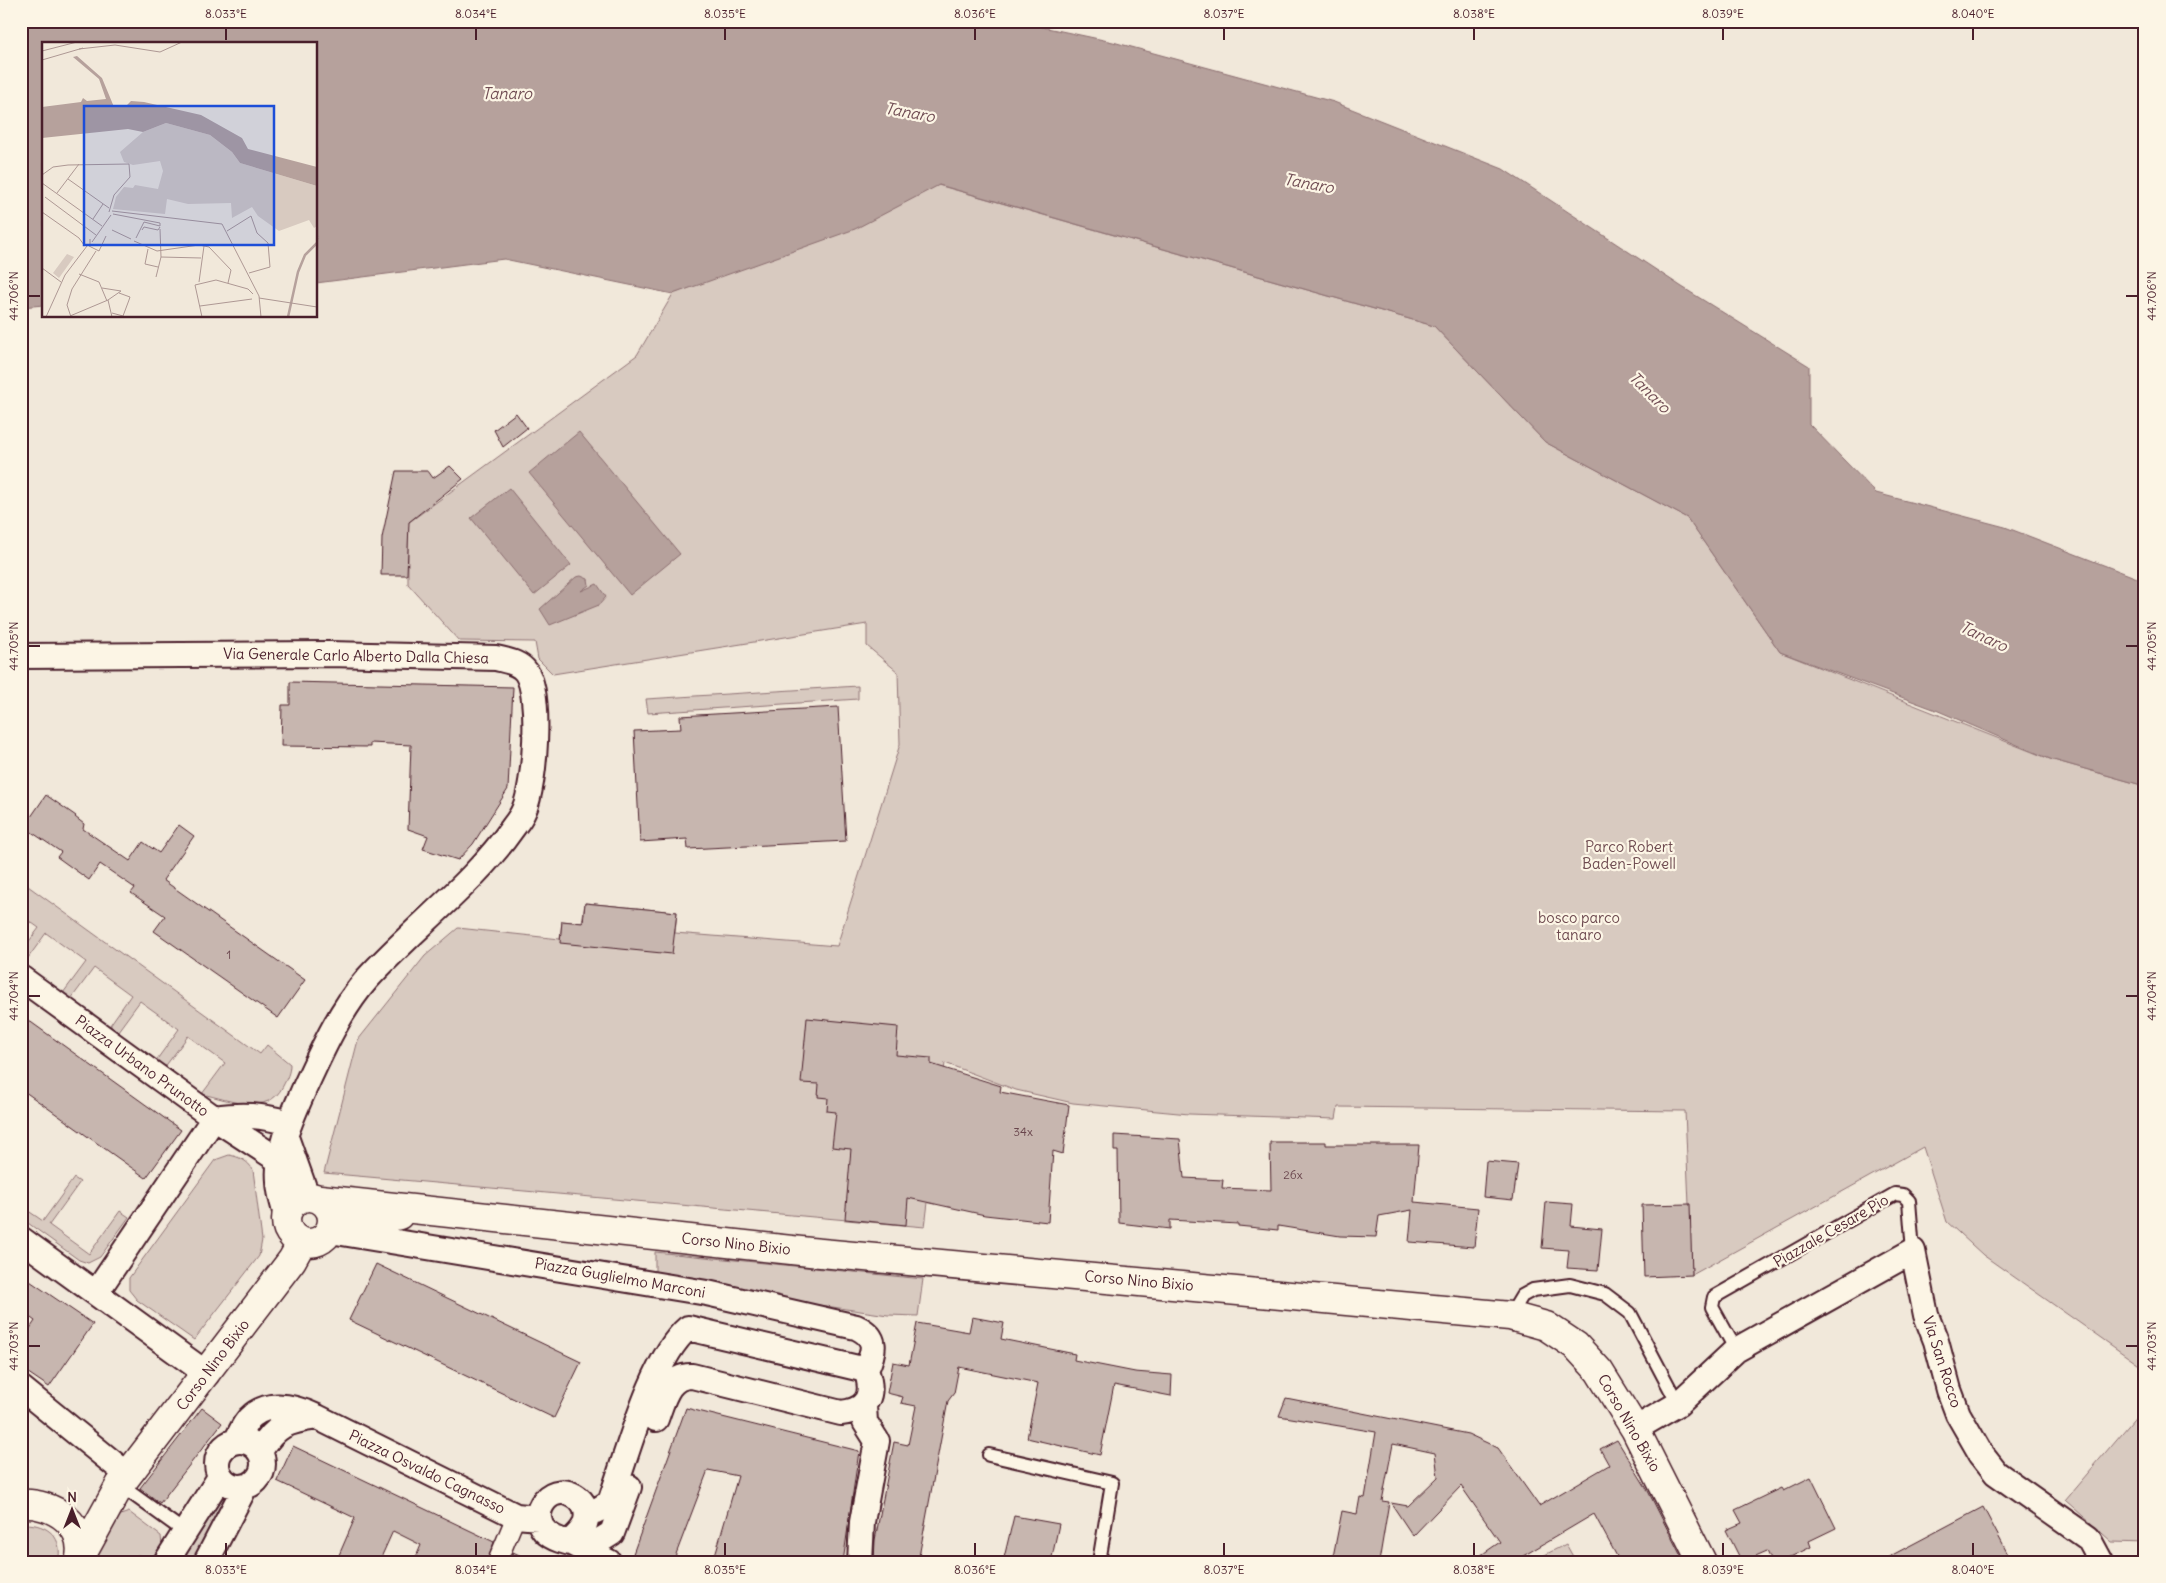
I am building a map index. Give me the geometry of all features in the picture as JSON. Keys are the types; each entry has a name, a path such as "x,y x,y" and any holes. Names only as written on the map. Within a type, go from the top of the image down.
{"main road":[{"name":"Corso Nino Bixio","path":"314,1198 810,1252 1510,1316 1546,1326 1576,1346 1599,1371 1635,1429 1702,1562"},
{"path":"314,1198 330,1210 332,1217 330,1231 318,1242 302,1242 290,1234 286,1228 286,1215 291,1204 314,1198"},
{"name":"Corso Nino Bixio","path":"330,1231 382,1218 446,1212"},
{"name":"Corso Nino Bixio","path":"64,1516 106,1498 124,1480 207,1374 292,1260 302,1242"},
{"name":"Corso Nino Bixio","path":"80,1560 124,1480"},
{"path":"21,1504 44,1506 64,1516 73,1527 79,1542 80,1560"}],"street":[{"name":"Via Generale Carlo Alberto Dalla Chiesa","path":"21,656 339,654 496,658 516,663 526,672 533,689 536,720 533,768 525,809 514,826 456,890 367,980 344,1011 317,1062 288,1130 280,1161 279,1181 286,1215"},
{"name":"Piazza Urbano Prunotto","path":"21,978 214,1118 96,1293"},
{"path":"214,1118 241,1114 261,1116 288,1130 314,1198"},
{"path":"214,1118 280,1161"},
{"name":"Piazza Guglielmo Marconi","path":"330,1231 707,1293 856,1326 868,1332 872,1338 870,1359 866,1370 870,1389 864,1406"},
{"path":"25,1241 207,1374"},
{"path":"1635,1429 1678,1404 1736,1350 1913,1251"},
{"name":"Via San Rocco","path":"1913,1251 1926,1315 1936,1341 1949,1390 1958,1414 1981,1454 1996,1473 2088,1538 2101,1562"},
{"path":"586,1510 596,1511 610,1502 651,1387 678,1337 688,1328 866,1370"},
{"path":"570,1542 593,1545 612,1533 666,1393 674,1380 682,1376 692,1376 841,1413 855,1412 864,1406"},
{"path":"21,1388 124,1480"},
{"name":"Piazza Osvaldo Cagnasso","path":"236,1441 254,1414 266,1409 285,1406 301,1409 516,1516 539,1518"},
{"path":"860,1562 862,1522 877,1441 865,1422 864,1406"},
{"path":"260,1451 269,1436 279,1427 292,1421 317,1417"},
{"path":"206,1562 245,1487 260,1477 264,1469 264,1460 254,1444 236,1441 221,1450 217,1468 220,1477 227,1483 235,1487 245,1487"},
{"path":"166,1562 220,1477"},
{"path":"570,1542 585,1524 586,1510 578,1497 571,1494 557,1493 551,1495 542,1505 539,1518 541,1525 551,1536 570,1542 609,1562"},
{"path":"496,1562 516,1516"}],"lane":[{"name":"Piazzale Cesare Pio","path":"1736,1350 1712,1307 1714,1297 1895,1194 1903,1195 1909,1201 1913,1251"},
{"path":"1510,1316 1522,1296 1532,1290 1570,1285 1605,1294 1630,1313 1678,1404"},
{"path":"989,1455 1112,1483 1099,1562"},
{"path":"124,1480 185,1532"}],"green space":[{"name":"Parco Robert Baden-Powell","path":"938,185 1434,326 1545,442 1687,518 1780,652 2050,759 2145,786 2145,1369 1983,1255 1947,1222 1923,1147 1692,1275 1685,1111 1338,1107 1336,1119 1189,1114 1073,1103 1016,1090 945,1063 925,1227 324,1173 358,1040 425,956 458,928 560,939 562,921 582,923 585,903 677,912 675,933 837,946 900,744 898,672 867,646 867,624 553,674 538,659 535,642 459,641 408,584 408,523 637,355 673,294"},
{"path":"858,686 858,699 648,713 646,699"},
{"path":"21,881 260,1054 267,1045 290,1064 287,1078 276,1095 268,1101 258,1104 247,1104 202,1094 225,1063 188,1036 164,1068 155,1062 179,1029 140,1001 118,1031 110,1025 131,995 94,968 71,999 63,993 86,962 46,933 23,965 21,964 21,952 39,928 21,915"},
{"path":"229,1155 243,1160 253,1170 262,1240 259,1256 194,1340 137,1300 129,1290 129,1278 215,1160"},
{"path":"74,1178 80,1182 49,1225 89,1254 120,1211 129,1217 100,1257 88,1263 79,1260 21,1218 21,1206 43,1221"},
{"path":"655,1252 923,1279 918,1316 888,1315 707,1289 655,1271"},
{"path":"2145,1406 2145,1543 2112,1542 2065,1500"},
{"path":"222,1495 226,1497 192,1562 182,1562"},
{"path":"129,1512 161,1536 162,1545 152,1557 137,1555 131,1562 85,1562 118,1516"},
{"path":"25,1524 41,1527 52,1534 59,1546 58,1562 21,1562 21,1526"},
{"path":"1566,1544 1576,1562 1531,1562"}],"water":[{"name":"Tanaro","path":"21,21 1014,21 1113,42 1334,102 1503,169 1682,287 1809,366 1809,424 1876,493 2005,527 2145,581 2145,786 2050,759 1936,710 1780,652 1687,518 1545,442 1434,326 939,185 855,229 673,294 504,259 318,283 318,42 42,42 42,305 21,307"},
{"path":"579,432 680,554 630,595 529,473"},
{"path":"509,488 571,565 534,595 471,518"},
{"path":"581,576 588,579 589,585 581,591 597,584 606,597 599,605 550,625 540,609 576,577"}],"building":[{"path":"516,413 527,428 503,447 494,430"},
{"path":"450,466 463,479 409,522 407,575 381,575 382,538 396,471 428,471 433,478"},
{"path":"290,682 513,687 508,789 473,844 458,860 423,849 428,836 408,829 411,745 370,743 370,747 281,746 282,705 290,705"},
{"path":"838,707 846,841 688,849 687,839 640,842 634,731 681,729 680,716"},
{"path":"46,795 76,816 84,824 83,829 130,861 143,842 159,853 179,825 194,836 163,880 305,980 278,1018 154,931 165,916 131,893 135,888 100,864 89,880 57,857 61,852 24,827"},
{"path":"585,903 677,912 672,954 560,943 562,921 583,923"},
{"path":"21,1015 181,1130 146,1178 21,1089"},
{"path":"807,1018 898,1027 896,1055 931,1058 931,1064 1001,1086 1000,1092 1069,1105 1063,1154 1053,1151 1048,1222 985,1215 908,1198 906,1225 845,1219 851,1149 832,1147 836,1112 827,1111 828,1098 818,1097 819,1084 801,1083"},
{"path":"1114,1135 1180,1139 1184,1178 1223,1180 1222,1188 1271,1190 1270,1142 1326,1142 1326,1145 1419,1145 1414,1202 1478,1208 1474,1247 1409,1242 1412,1210 1379,1216 1376,1237 1340,1236 1278,1226 1278,1230 1238,1226 1238,1224 1170,1220 1170,1229 1119,1223 1118,1151 1114,1151"},
{"path":"1486,1161 1518,1164 1513,1200 1483,1197"},
{"path":"1546,1202 1573,1204 1571,1226 1602,1229 1598,1270 1567,1268 1569,1250 1542,1248"},
{"path":"1690,1204 1692,1275 1644,1277 1642,1205"},
{"path":"376,1264 581,1362 554,1418 349,1320"},
{"path":"21,1275 93,1324 49,1387 21,1368 21,1342 35,1321 21,1311"},
{"path":"972,1317 1004,1323 1001,1339 1075,1354 1074,1360 1135,1372 1172,1375 1171,1396 1114,1385 1100,1455 1027,1438 1038,1383 959,1367 954,1393 948,1401 918,1562 874,1562 875,1540 894,1442 908,1445 916,1406 901,1403 903,1397 887,1393 893,1362 909,1365 917,1323 969,1332"},
{"path":"1286,1398 1468,1434 1498,1448 1539,1506 1609,1465 1600,1449 1617,1440 1647,1489 1684,1562 1620,1562 1594,1514 1513,1562 1471,1562 1500,1542 1461,1486 1413,1536 1391,1503 1408,1506 1438,1477 1435,1453 1393,1444 1382,1501 1389,1502 1379,1562 1332,1562 1342,1511 1357,1514 1360,1497 1365,1498 1376,1432 1279,1416"},
{"path":"202,1408 222,1423 160,1503 140,1488"},
{"path":"686,1408 859,1451 843,1562 713,1562 738,1476 708,1470 673,1562 630,1562"},
{"path":"293,1446 494,1542 487,1562 414,1562 421,1545 393,1531 379,1562 336,1562 355,1518 277,1481"},
{"path":"1811,1477 1836,1528 1809,1541 1811,1547 1780,1562 1772,1562 1767,1551 1742,1562 1726,1530 1742,1523 1735,1510 1781,1488 1783,1491"},
{"path":"1983,1507 2012,1562 1879,1562"},
{"path":"1014,1516 1059,1524 1051,1562 1003,1562"},
{"path":"513,1552 534,1562 509,1562"}],"park label":[{"name":"bosco parco tanaro","path":"1579,926"}]}
